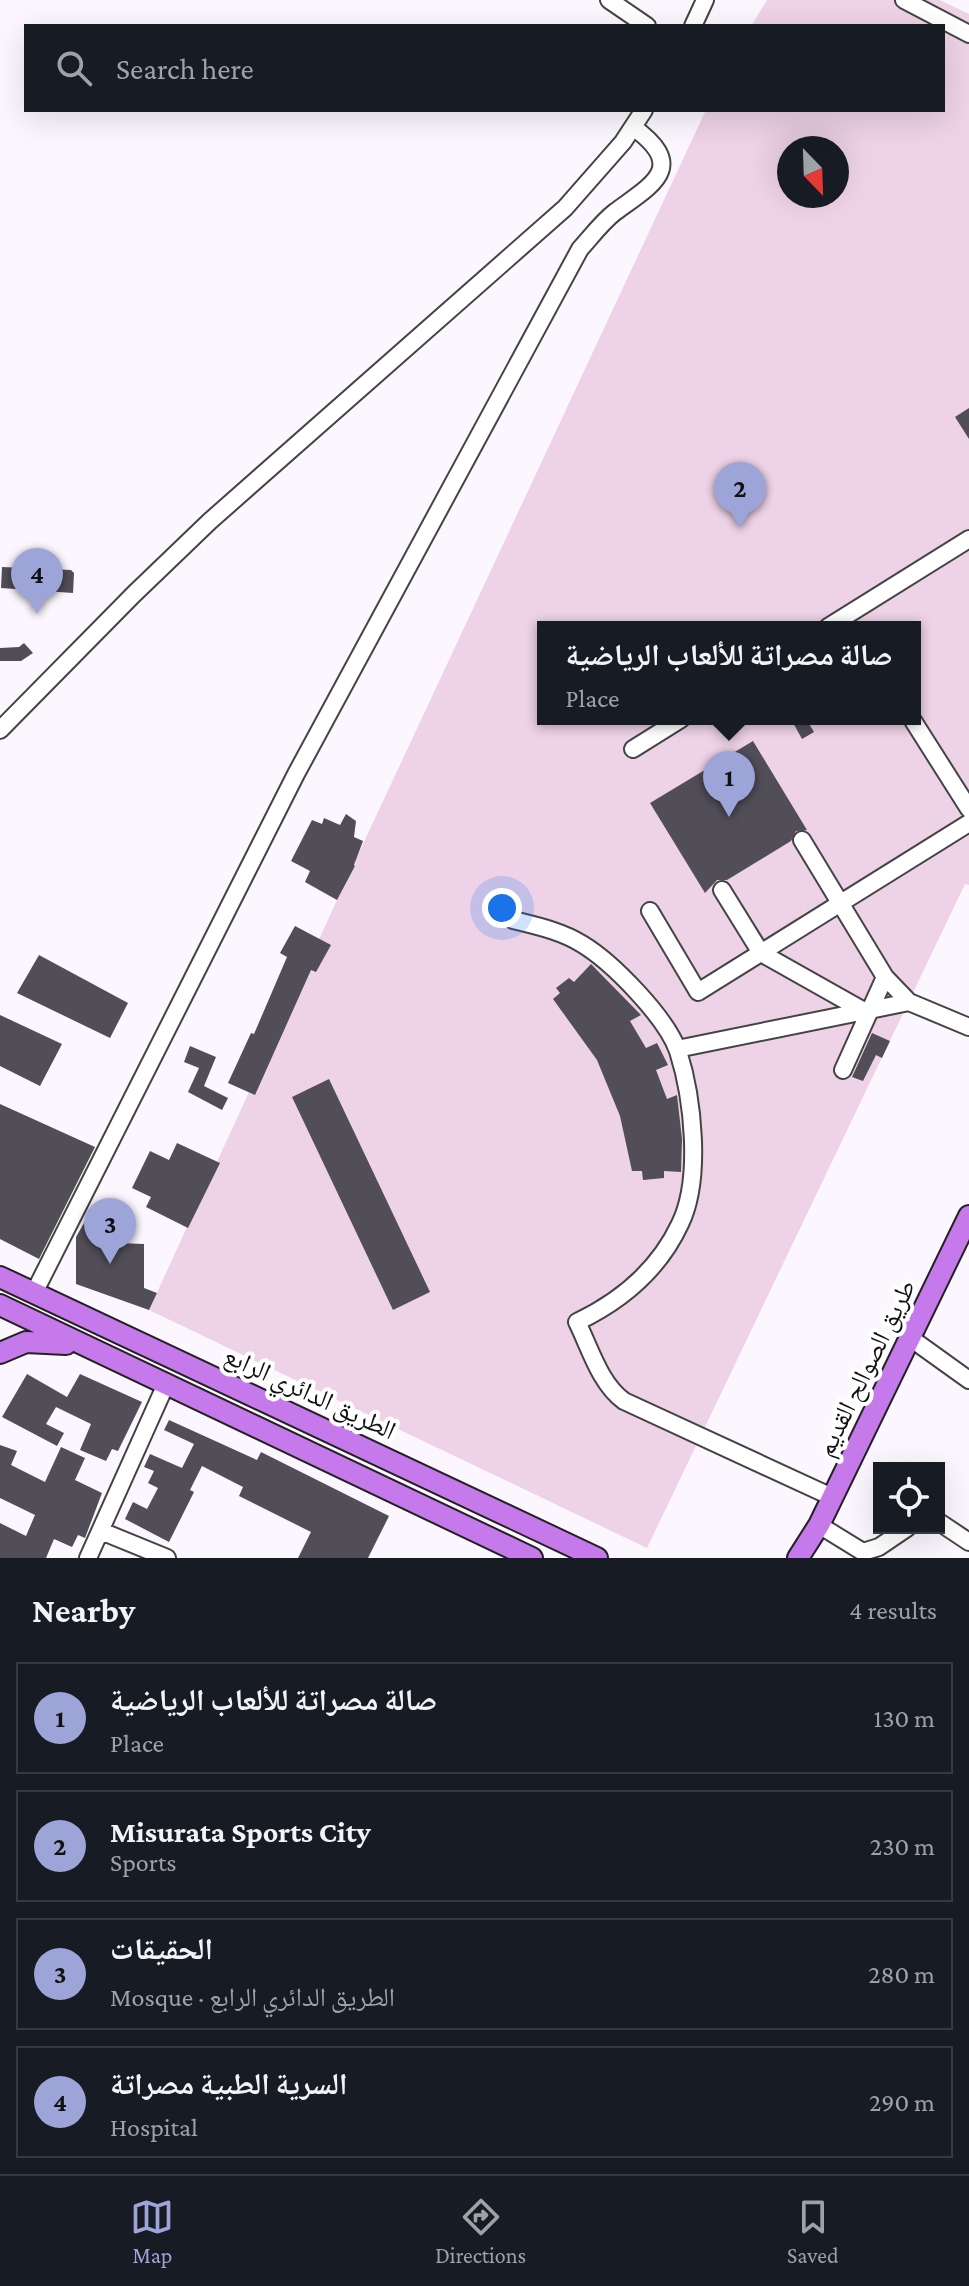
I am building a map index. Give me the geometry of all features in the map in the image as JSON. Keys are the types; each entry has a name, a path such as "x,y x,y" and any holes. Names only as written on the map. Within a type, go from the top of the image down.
{"main road":[{"name":"طريق الصوالح القديم","path":"805,1550 969,1216"},
{"name":"الطريق الدائري الرابع","path":"12,1283 597,1558"},
{"name":"الطريق الدائري الرابع","path":"1,1310 166,1384 532,1558"},
{"path":"0,1353 26,1342 56,1342 85,1348"}],"street":[{"path":"609,0 644,24"},
{"path":"694,24 705,0"},
{"path":"904,0 969,34"},
{"path":"0,730 221,511 528,243 591,180 643,112"},
{"path":"1,1310 12,1283 296,774 580,249 613,214 654,183 662,169 659,151 633,127"},
{"path":"838,621 969,539"},
{"path":"633,749 671,725"},
{"path":"916,725 969,809"},
{"path":"650,911 698,992 969,823"},
{"path":"802,840 885,977 909,1002 969,1027"},
{"path":"722,890 761,953 867,1010"},
{"path":"513,920 557,931 582,943 605,961 654,1013 677,1049 692,1126 694,1154 691,1194 682,1222 666,1250 645,1275 622,1296 577,1322 606,1381 613,1393 624,1401 832,1497"},
{"path":"843,1070 867,1010 885,977"},
{"path":"677,1049 909,1002"},
{"path":"909,1337 969,1380"},
{"path":"88,1558 166,1384"},
{"path":"945,1526 969,1542"},
{"path":"101,1531 167,1558"},
{"path":"805,1550 863,1552 879,1547 898,1534"}],"shaded area":[{"path":"767,0 940,0 969,14 969,885 965,884 647,1548 149,1310 705,112 945,112 945,24 752,24"}],"building":[{"path":"969,408 969,439 955,417"},
{"path":"2,567 71,570 74,573 73,593 1,588"},
{"path":"24,643 33,653 21,661 0,661 0,648 19,647"},
{"path":"794,725 810,725 814,732 802,739"},
{"path":"753,741 807,830 796,831 791,841 727,880 717,880 705,893 650,803"},
{"path":"346,814 356,821 354,837 363,841 355,866 337,900 305,882 310,871 291,861 312,820 322,824 324,818 340,825"},
{"path":"295,926 331,945 316,972 311,970 255,1095 228,1083 251,1033 254,1034 287,957 280,953"},
{"path":"39,955 128,1003 110,1038 17,993"},
{"path":"591,964 641,1015 630,1021 646,1048 657,1043 668,1065 656,1070 667,1099 677,1095 682,1139 681,1172 664,1171 664,1178 643,1180 642,1171 632,1171 620,1116 597,1060 553,999 560,993 556,988 569,978 574,982"},
{"path":"0,1015 62,1044 40,1086 0,1066"},
{"path":"872,1033 890,1041 882,1058 876,1055 863,1081 852,1077"},
{"path":"190,1046 216,1057 204,1086 228,1098 222,1110 188,1092 199,1068 184,1062"},
{"path":"329,1079 430,1292 393,1310 292,1097"},
{"path":"0,1104 95,1147 39,1259 0,1239"},
{"path":"177,1143 220,1163 188,1228 146,1207 151,1197 132,1188 150,1151 169,1160"},
{"path":"88,1216 108,1216 117,1220 118,1243 144,1244 144,1288 157,1293 149,1310 76,1284 76,1237"},
{"path":"27,1374 67,1397 80,1374 142,1402 118,1451 112,1449 106,1461 80,1450 91,1424 56,1407 46,1424 64,1433 57,1446 2,1417"},
{"path":"169,1420 257,1460 261,1452 389,1516 368,1558 298,1558 311,1532 239,1496 243,1487 202,1466 190,1490 194,1492 169,1542 125,1519 133,1502 147,1509 158,1488 148,1483 154,1471 144,1467 150,1454 182,1468 194,1444 164,1430"},
{"path":"0,1445 17,1451 11,1465 45,1482 61,1447 85,1458 75,1480 102,1493 85,1538 78,1535 72,1547 54,1539 46,1558 0,1558 0,1523 26,1536 35,1515 0,1498"}],"place":[{"name":"Misurata Sports City","path":"740,528"},
{"name":"السرية الطبية مصراتة","path":"37,614"},
{"name":"صالة مصراتة للألعاب الرياضية","path":"729,817"},
{"name":"الحقيقات","path":"110,1264"}]}
